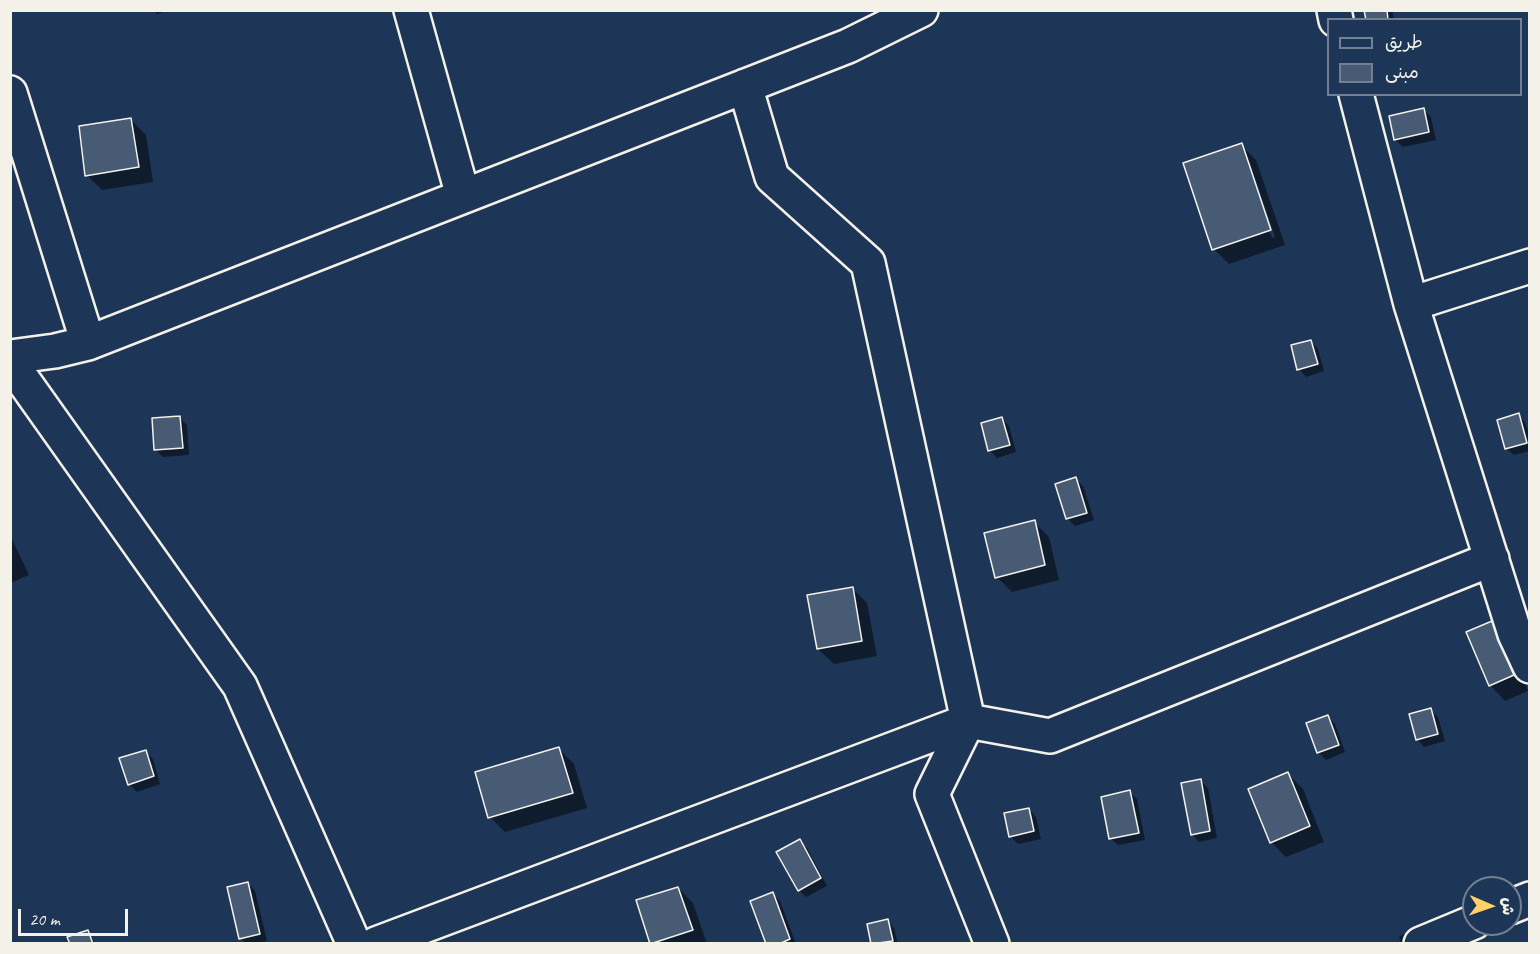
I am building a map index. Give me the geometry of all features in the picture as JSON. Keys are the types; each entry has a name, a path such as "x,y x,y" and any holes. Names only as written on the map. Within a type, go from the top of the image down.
{"street":[{"path":"411,10 463,196"},
{"path":"354,944 240,686 18,373 16,357 88,343 848,46 921,10"},
{"path":"745,86 772,177 868,263 968,721 932,794 992,944"},
{"path":"10,93 88,343"},
{"path":"1357,96 1411,303 1515,634 1530,666"},
{"path":"1411,303 1530,266"},
{"path":"376,944 968,721 1050,736 1492,559"},
{"path":"1420,944 1462,927"}],"building":[{"path":"1364,10 1387,10 1388,18 1366,18"},
{"path":"1424,108 1429,132 1394,140 1389,116"},
{"path":"131,118 139,167 85,176 79,126"},
{"path":"1242,143 1271,230 1212,250 1183,163"},
{"path":"1311,340 1318,364 1297,370 1291,345"},
{"path":"1519,413 1527,443 1505,449 1497,420"},
{"path":"180,416 183,448 154,450 152,418"},
{"path":"1002,417 1010,445 988,451 981,423"},
{"path":"1076,477 1087,513 1066,519 1055,484"},
{"path":"1035,520 1045,565 995,578 984,533"},
{"path":"853,587 862,641 817,649 807,595"},
{"path":"1492,621 1514,675 1489,686 1466,632"},
{"path":"1431,708 1438,734 1416,740 1409,714"},
{"path":"1328,715 1339,745 1317,753 1306,723"},
{"path":"559,747 573,793 488,818 475,772"},
{"path":"146,750 154,776 128,785 119,758"},
{"path":"1288,772 1310,826 1270,843 1248,789"},
{"path":"1201,779 1210,831 1191,835 1181,783"},
{"path":"1130,790 1139,833 1109,839 1101,797"},
{"path":"1029,808 1034,831 1009,837 1004,813"},
{"path":"800,839 821,878 798,891 776,852"},
{"path":"248,882 260,934 239,939 227,887"},
{"path":"678,887 693,930 650,944 636,900"},
{"path":"773,892 790,939 779,944 766,944 750,901"},
{"path":"888,919 893,941 871,944 867,924"},
{"path":"88,930 93,944 70,944 67,937"}]}
